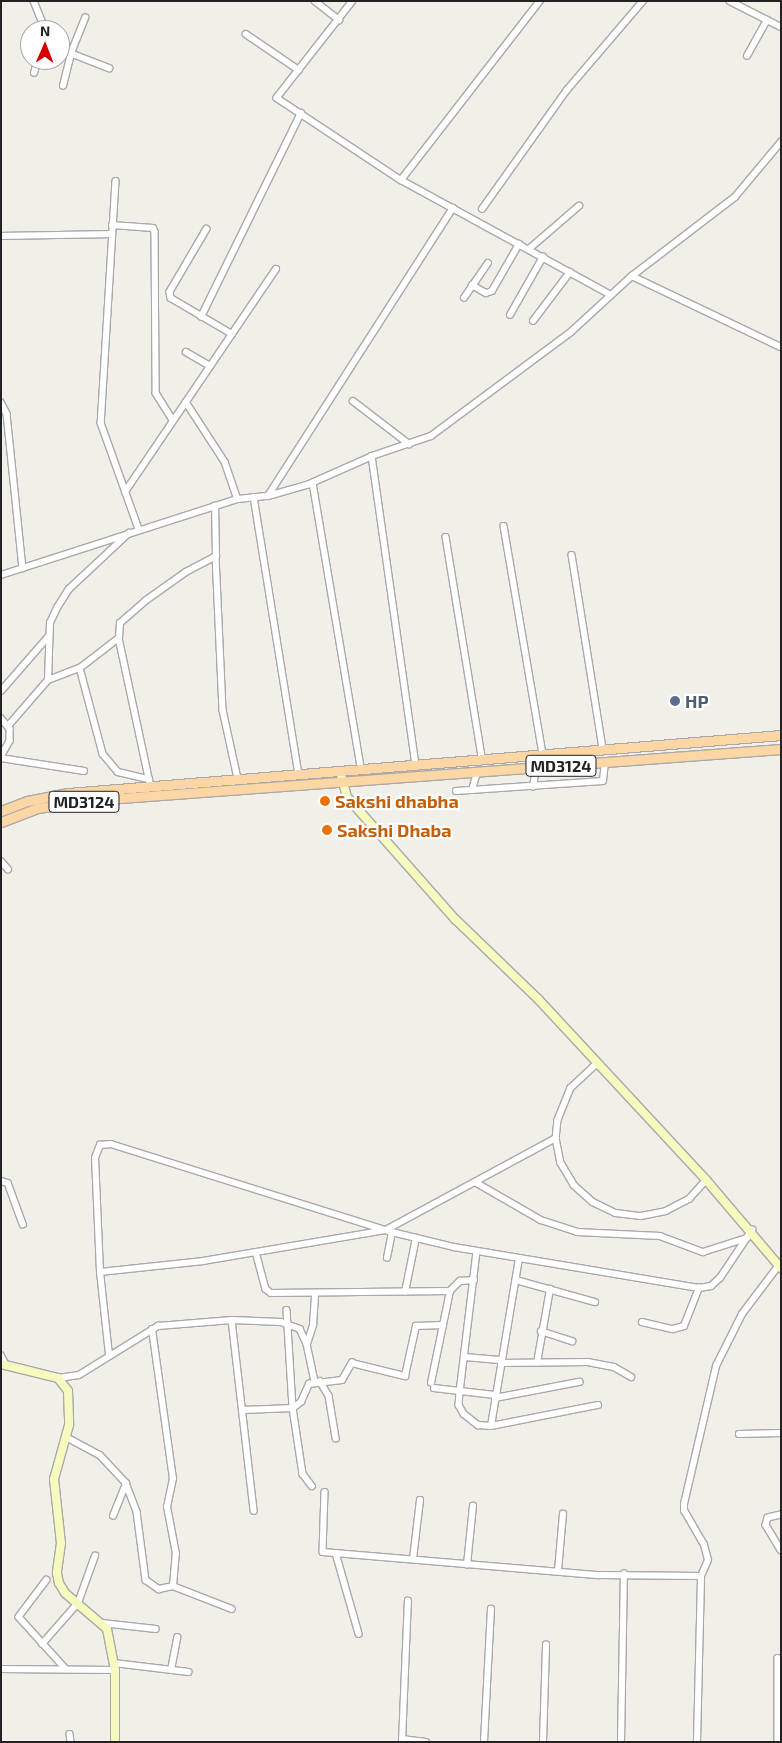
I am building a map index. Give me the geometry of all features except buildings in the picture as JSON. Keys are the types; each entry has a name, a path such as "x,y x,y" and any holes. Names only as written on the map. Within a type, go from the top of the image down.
{"main road":[{"name":"MD3124","path":"340,771 781,735"},
{"name":"MD3124","path":"1,822 37,808 258,788 781,749"},
{"path":"520,756 521,769"},
{"path":"1,812 27,801 68,793 150,783 238,779 340,771"}],"street":[{"path":"34,1 42,20"},
{"path":"315,1 339,20"},
{"path":"353,1 277,98 400,180 611,294"},
{"path":"400,180 540,1"},
{"path":"482,209 566,90 643,1"},
{"path":"730,1 781,26"},
{"path":"64,86 71,53 85,18"},
{"path":"747,56 767,20"},
{"path":"246,34 299,70"},
{"path":"71,53 109,68"},
{"path":"202,317 301,114"},
{"path":"1,575 139,529 238,499 268,496 313,483 372,456 431,436 548,349 632,276 735,197 781,142"},
{"path":"116,181 101,422 139,529"},
{"path":"529,249 579,206"},
{"path":"268,496 453,208"},
{"path":"112,225 153,228 155,232 156,393 173,420"},
{"path":"207,230 170,292 176,303 232,334"},
{"path":"1,236 112,234"},
{"path":"472,285 486,293 492,291 519,244"},
{"path":"510,315 542,257"},
{"path":"464,298 488,263"},
{"path":"125,492 276,269"},
{"path":"533,321 570,272"},
{"path":"632,276 781,347"},
{"path":"186,352 210,366"},
{"path":"353,401 409,444"},
{"path":"1,402 7,414 23,568"},
{"path":"186,402 225,462 238,499"},
{"path":"372,456 416,764"},
{"path":"313,483 361,768"},
{"path":"254,497 299,774"},
{"path":"215,506 223,710 238,779"},
{"path":"504,526 542,754"},
{"path":"48,680 50,623 69,589 131,532"},
{"path":"446,537 482,758"},
{"path":"572,555 603,749"},
{"path":"150,783 120,638 120,622 145,601 186,572 216,556"},
{"path":"1,691 50,636"},
{"path":"8,726 48,680 80,668 120,638"},
{"path":"80,668 103,754 118,772 150,783"},
{"path":"1,718 8,726 10,741 1,757 84,771"},
{"path":"456,791 603,781 604,762"},
{"path":"533,786 536,768"},
{"path":"340,771 341,782 347,797 427,888 538,998 596,1065 753,1232 780,1266 742,1314 716,1366 684,1511 704,1545 708,1560 701,1576 697,1742"},
{"path":"472,790 477,773"},
{"path":"1,861 8,869"},
{"path":"596,1065 571,1088 562,1104 556,1138 561,1163 574,1185 593,1202 616,1213 641,1216 666,1211 689,1199 706,1180"},
{"path":"100,1272 256,1252 389,1231 556,1138"},
{"path":"109,1355 100,1272 95,1158 100,1145 106,1144 416,1238 477,1252 700,1288 711,1286 720,1278 753,1232"},
{"path":"1,1181 8,1183 23,1224"},
{"path":"474,1182 541,1220 577,1232 660,1236 703,1252 747,1238"},
{"path":"387,1258 389,1231"},
{"path":"405,1292 416,1238"},
{"path":"256,1252 268,1292 315,1294 450,1291"},
{"path":"477,1252 460,1392 459,1405 464,1414 478,1425 491,1426 598,1405"},
{"path":"491,1426 519,1259"},
{"path":"474,1280 460,1281 450,1291 442,1325 433,1386 495,1397 579,1382"},
{"path":"516,1280 595,1302"},
{"path":"642,1322 673,1329 684,1326 700,1288"},
{"path":"536,1362 550,1289"},
{"path":"307,1344 313,1325 315,1294"},
{"path":"287,1310 286,1323 293,1408 303,1474 312,1486"},
{"path":"232,1320 254,1511"},
{"path":"1,1354 4,1365 58,1378 79,1375 152,1329 172,1323 232,1320 286,1323 300,1329 307,1344 317,1381 329,1396 336,1438"},
{"path":"243,1410 293,1408 301,1402 308,1384 317,1381 342,1380 347,1366 355,1363 405,1376 416,1326 442,1325"},
{"path":"152,1329 172,1479 167,1507 176,1554 173,1586"},
{"path":"541,1331 572,1341"},
{"path":"465,1356 502,1361 606,1364 631,1377"},
{"path":"58,1378 65,1384 70,1400 66,1437 54,1479 61,1543 57,1573 58,1583 106,1628 115,1666 115,1742"},
{"path":"739,1434 781,1433"},
{"path":"66,1437 100,1455 126,1483 136,1512 146,1580 158,1589 173,1586 232,1610"},
{"path":"113,1516 126,1483"},
{"path":"325,1492 323,1552 558,1572 701,1576"},
{"path":"413,1559 420,1500"},
{"path":"467,1565 473,1506"},
{"path":"558,1572 563,1514"},
{"path":"781,1515 768,1518 766,1525 781,1550"},
{"path":"336,1553 359,1634"},
{"path":"42,1644 78,1603 95,1556"},
{"path":"621,1742 624,1574"},
{"path":"47,1580 19,1616 66,1669"},
{"path":"408,1601 402,1741 426,1742"},
{"path":"484,1742 491,1609"},
{"path":"102,1623 156,1628"},
{"path":"171,1670 177,1638"},
{"path":"543,1742 546,1645"},
{"path":"778,1658 778,1742"},
{"path":"1,1669 66,1669 115,1666 188,1672"},
{"path":"70,1734 71,1742"}],"place":[{"name":"HP","path":"675,701"},
{"name":"Sakshi dhabha","path":"325,801"},
{"name":"Sakshi Dhaba","path":"327,830"}]}
